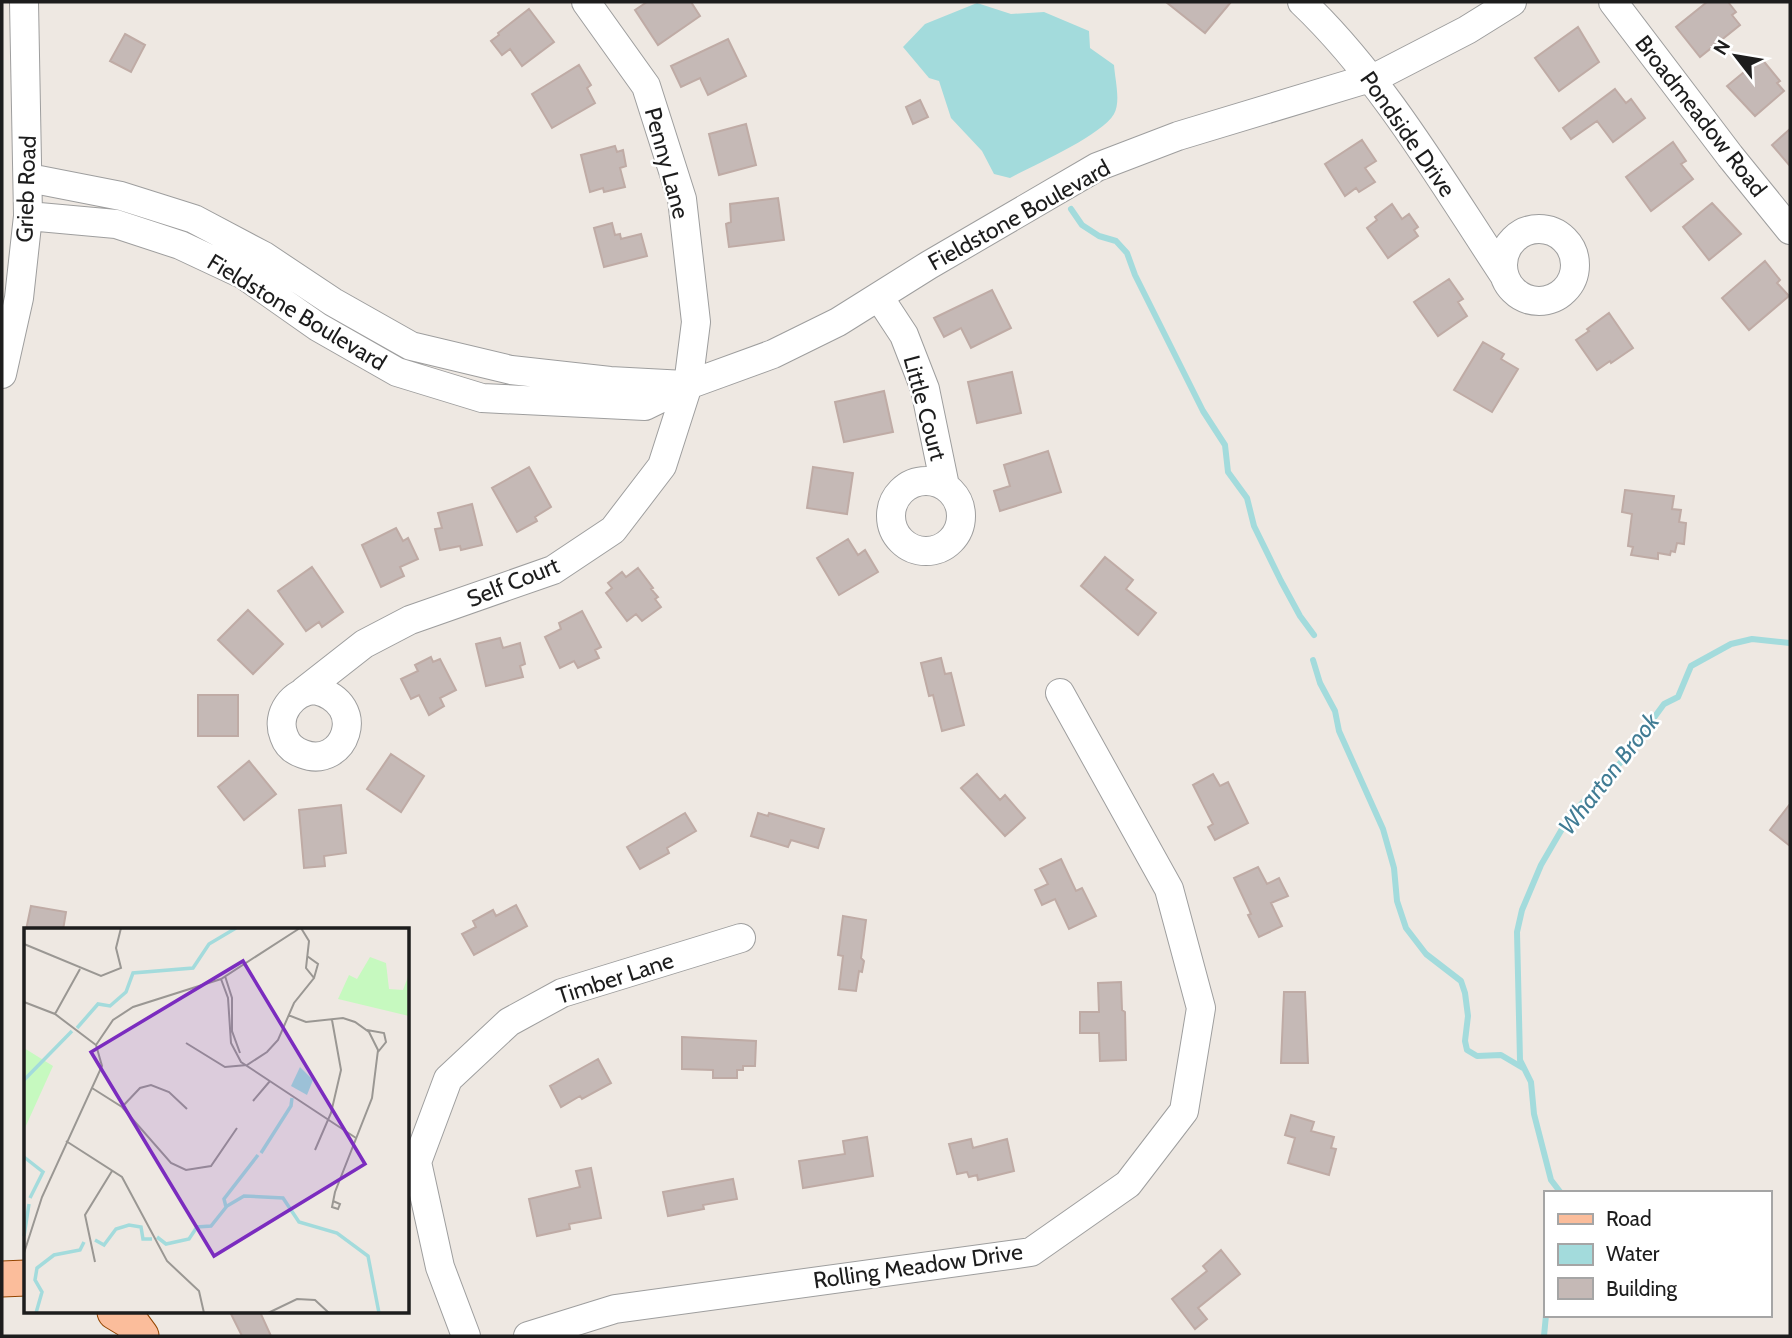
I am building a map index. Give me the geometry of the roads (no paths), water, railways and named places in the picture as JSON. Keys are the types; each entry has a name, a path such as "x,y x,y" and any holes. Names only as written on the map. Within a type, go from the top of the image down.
{"main road":[{"path":"2,1279 24,1278"},
{"path":"118,1314 130,1321 141,1336"}],"street":[{"name":"Grieb Road","path":"2,374 19,299 28,216 24,2"},
{"name":"Penny Lane","path":"586,2 646,86 682,199 696,322 688,385"},
{"name":"Pondside Drive","path":"1302,2 1326,25 1371,78 1504,275"},
{"name":"Fieldstone Boulevard","path":"28,216 116,224 180,245 244,275 318,327 397,372 482,398 646,406 688,385 773,354 838,322 1097,167 1178,136 1371,78 1466,30 1512,2"},
{"name":"Broadmeadow Road","path":"1613,2 1790,230"},
{"name":"Fieldstone Boulevard","path":"29,178 121,196 194,219 264,256 333,302 411,346 512,370 610,381 688,385"},
{"name":"Little Court","path":"879,296 904,335 925,389 945,486"},
{"name":"Self Court","path":"304,691 364,643 410,620 553,570 613,530 662,466 688,385"},
{"name":"Rolling Meadow Drive","path":"528,1336 615,1309 1031,1252 1128,1184 1184,1111 1201,1008 1169,889 1060,693"},
{"name":"Timber Lane","path":"466,1336 440,1267 417,1163 448,1079 509,1022 562,993 741,938"}],"water":[{"path":"977,3 1011,14 1044,12 1089,31 1090,48 1114,65 1117,103 1114,114 1107,123 1082,140 1010,178 994,174 982,151 951,118 939,81 929,78 903,47 925,24"}],"waterway":[{"path":"1071,209 1082,225 1099,236 1116,241 1127,253 1135,275 1203,411 1225,445 1228,472 1247,498 1254,526 1300,616 1314,635"},
{"name":"Wharton Brook","path":"1559,1191 1551,1180 1534,1114 1531,1082 1520,1060 1517,932 1522,910 1541,865 1569,817 1623,760 1664,704 1678,697 1691,666 1731,644 1752,639 1790,643"},
{"path":"1313,660 1320,683 1335,711 1339,731 1383,829 1394,868 1397,901 1406,928 1426,954 1461,981 1468,1016 1465,1041 1467,1050 1477,1056 1501,1055 1523,1068"},
{"name":"Wharton Brook","path":"1544,1336 1546,1317"}]}
